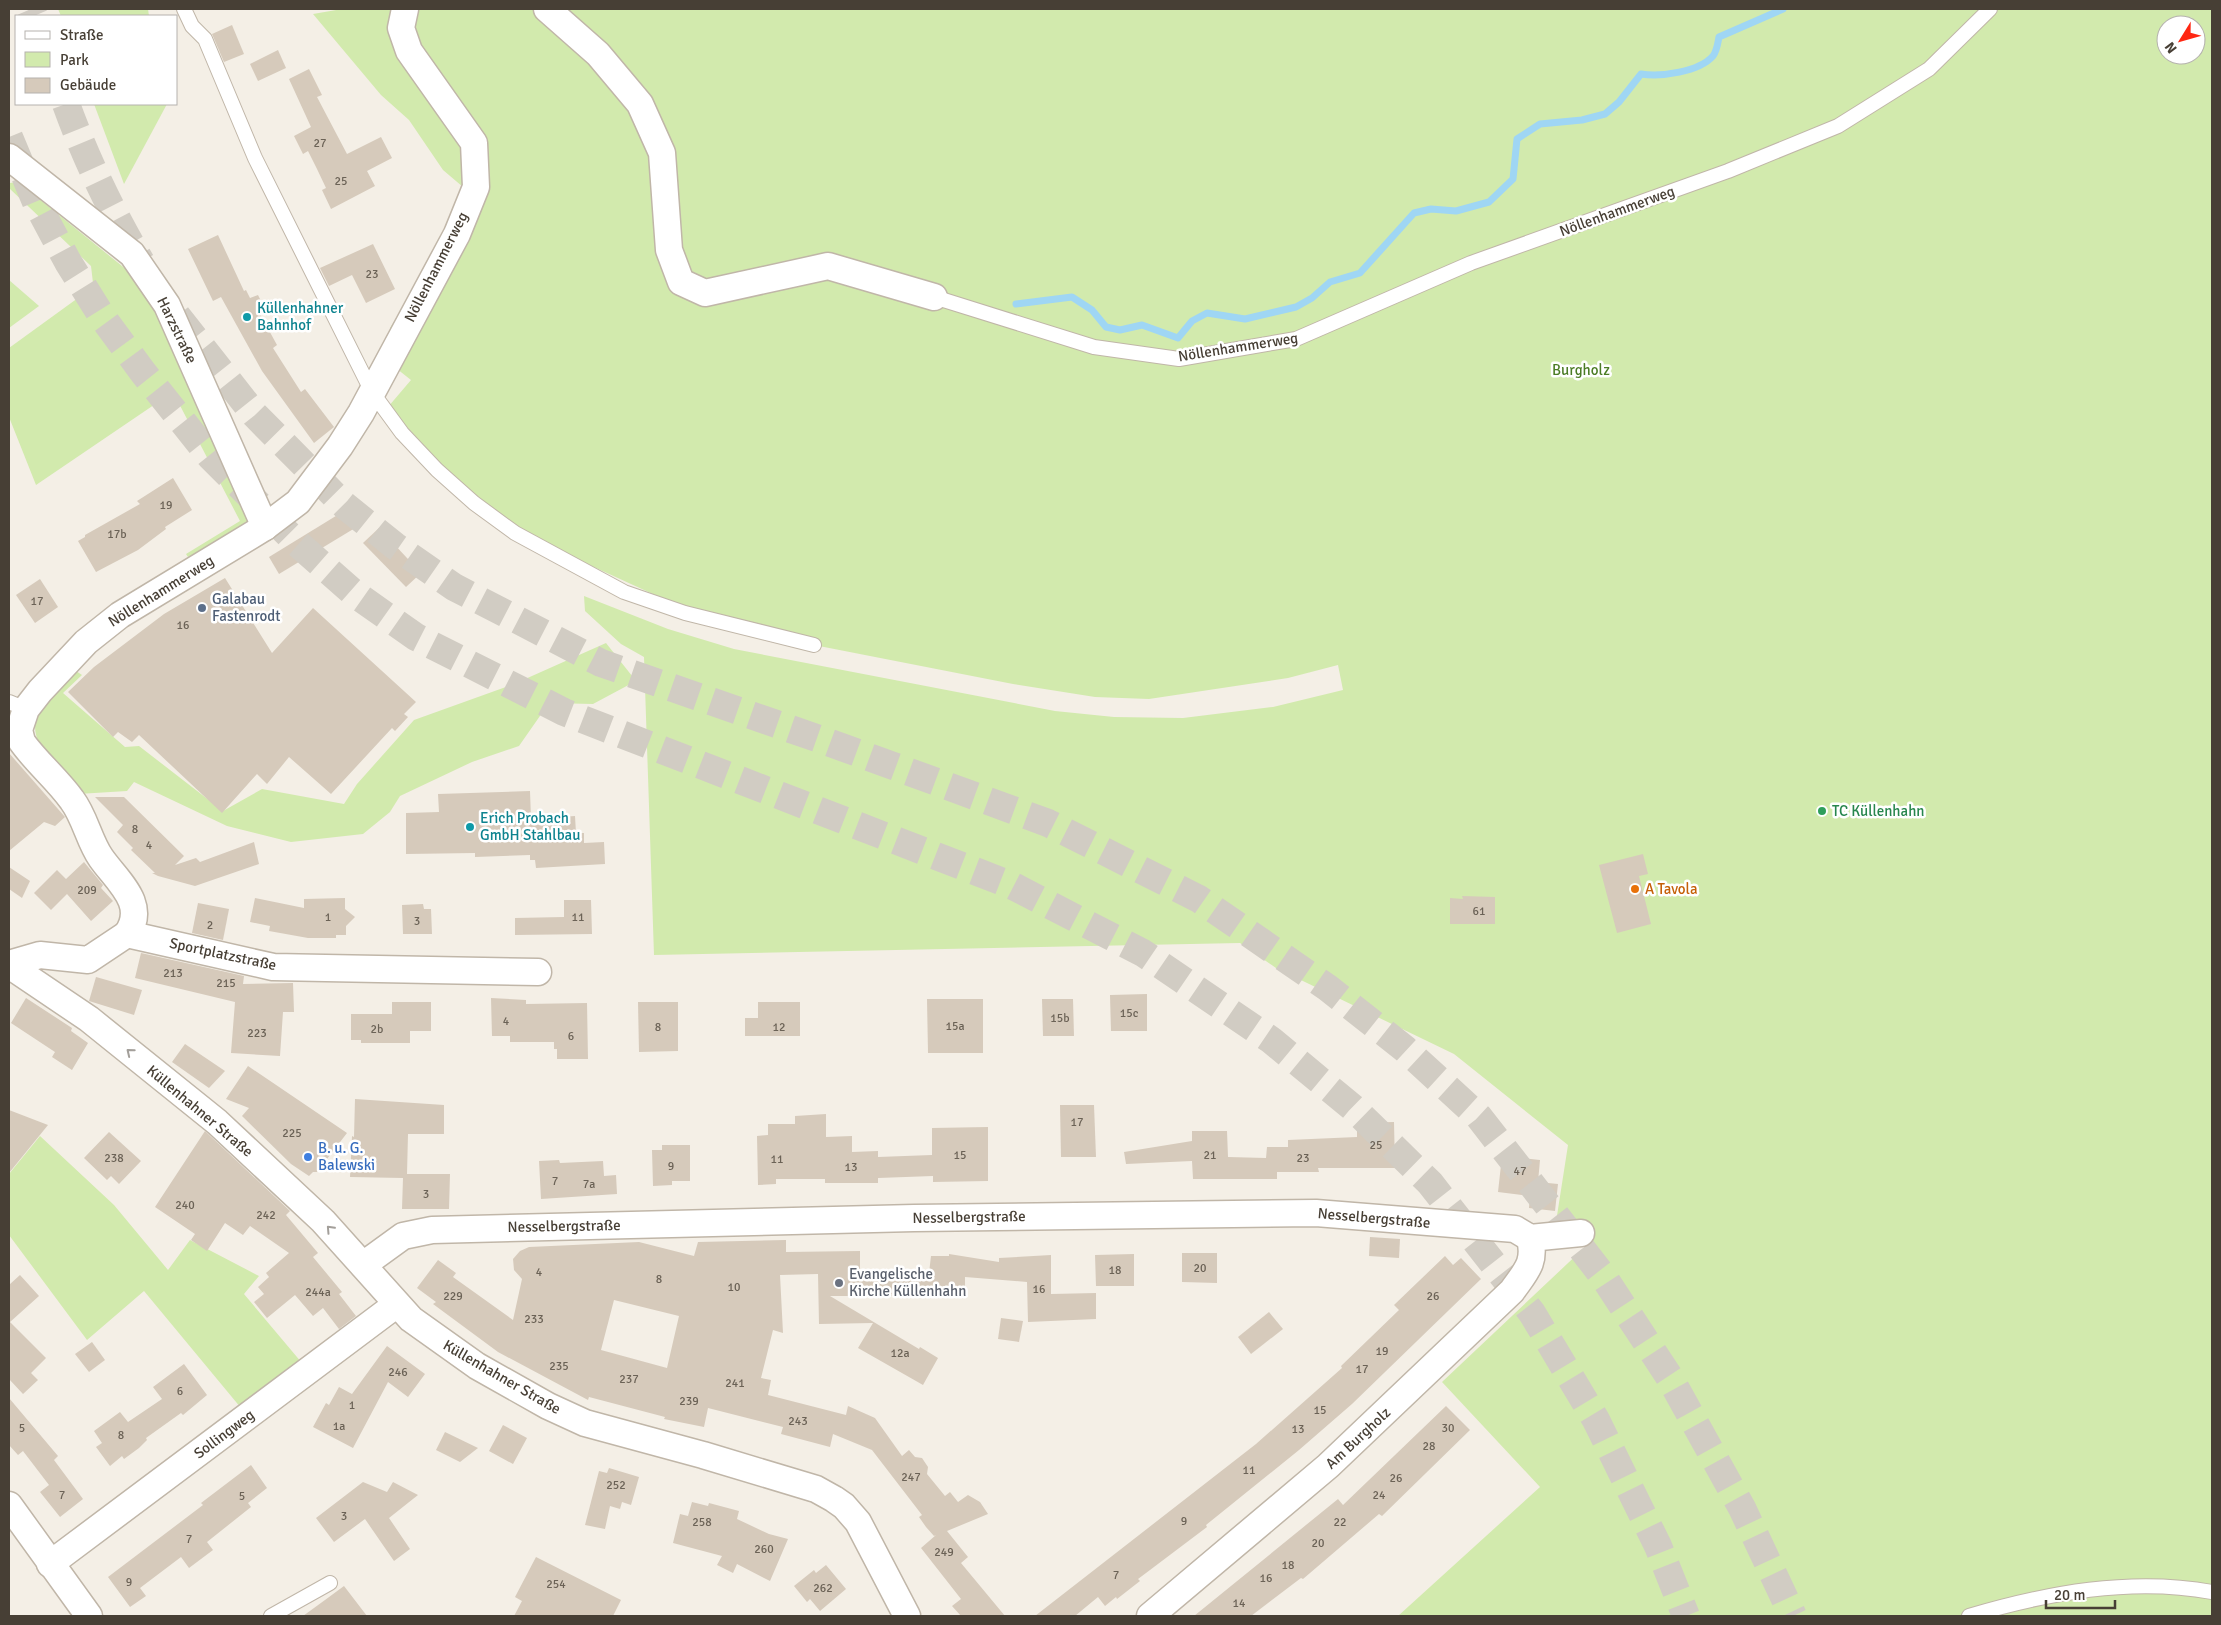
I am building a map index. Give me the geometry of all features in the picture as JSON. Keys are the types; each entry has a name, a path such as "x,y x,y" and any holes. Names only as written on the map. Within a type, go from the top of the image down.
{"street":[{"name":"Nöllenhammerweg","path":"127,934 134,924 135,912 131,900 100,857 73,801 22,742 17,705 40,691 86,642 120,615 265,527 298,502 340,446 372,392 457,234 476,187 474,143 409,51 401,28 405,9"},
{"name":"Nöllenhammerweg","path":"547,9 598,54 640,104 662,153 669,250 681,282 705,293 828,266 934,297"},
{"name":"Harzstraße","path":"9,157 132,254 167,305 265,527"},
{"path":"9,965 40,954 88,960 127,934"},
{"name":"Sportplatzstraße","path":"127,934 274,967 538,972"},
{"name":"Küllenhahner Straße","path":"9,965 89,1019 216,1122 273,1173 363,1264 411,1319 477,1366 548,1406 585,1423 816,1489 834,1498 858,1522 907,1616"},
{"name":"Nesselbergstraße","path":"363,1264 403,1236 432,1230 914,1218 1316,1213 1515,1229 1530,1238 1582,1233"},
{"name":"Am Burgholz","path":"1150,1616 1328,1466 1512,1291 1530,1264 1533,1252 1530,1238"},
{"name":"Sollingweg","path":"50,1564 397,1304"},
{"path":"9,1505 89,1616"}],"lane":[{"path":"184,9 192,26 205,39 254,158 372,392 402,433 437,470 474,503 515,534 624,592 685,613 814,645"},
{"name":"Nöllenhammerweg","path":"934,297 1094,346 1179,359 1296,339 1472,263 1728,171 1838,126 1929,69 1990,9"},
{"path":"271,1616 330,1583"},
{"path":"1969,1616 2006,1605 2089,1590 2161,1586 2212,1592"}],"green space":[{"path":"58,9 148,9 149,15 61,15"},
{"name":"Burgholz","path":"342,9 2212,9 2212,1616 1398,1616 1540,1487 1442,1382 1585,1247 1556,1222 1568,1145 1454,1054 1276,968 1240,943 654,955 644,657 621,644 585,611 584,596 668,629 734,649 1055,711 1114,717 1183,718 1273,707 1343,690 1338,665 1288,678 1149,699 1095,697 1013,684 819,646 820,641 718,617 668,601 559,551 492,511 445,468 388,407 411,380 392,365 390,328 448,237 463,187 443,170 409,120 381,95 313,14"},
{"path":"94,105 166,105 124,184"},
{"path":"18,182 148,287 250,521 223,541 188,557 186,554 240,521 173,392 36,485 9,417 9,348 89,290 93,283 91,266 9,188 10,183"},
{"path":"9,280 39,306 9,328"},
{"path":"606,643 636,681 593,704 549,703 519,746 472,762 400,796 390,812 363,834 291,842 227,826 134,782 127,791 78,794 44,752 38,741 35,729 36,717 42,705 76,671 82,675 63,693 125,747 139,746 223,811 262,789 344,804 357,784 414,720 514,684"},
{"path":"40,1136 114,1205 168,1270 190,1240 259,1276 244,1294 302,1363 241,1408 144,1291 87,1340 9,1235 9,1174"}],"building":[{"path":"232,25 244,54 224,62 212,34"},
{"path":"278,50 286,68 258,81 250,64"},
{"path":"309,69 322,95 317,97 347,154 381,137 392,158 367,171 375,186 331,209 322,190 326,188 308,151 303,154 294,136 311,127 289,79"},
{"path":"218,235 244,291 246,290 250,298 258,295 266,311 260,314 277,345 273,348 301,392 305,389 334,427 314,443 262,371 221,297 213,301 188,249"},
{"path":"373,244 395,289 366,303 352,275 329,286 320,268"},
{"path":"173,478 192,510 165,527 166,529 138,550 96,572 78,541 85,537 85,535 140,504 137,501"},
{"path":"344,511 355,528 279,574 269,557"},
{"path":"379,528 421,573 406,587 363,543"},
{"path":"225,578 272,653 313,608 416,702 404,714 408,717 395,731 392,728 331,794 289,757 267,784 257,774 222,813 139,735 132,742 118,732 113,737 68,692 94,667 164,614"},
{"path":"40,579 58,607 35,623 16,595"},
{"path":"9,753 65,817 55,826 44,822 9,851"},
{"name":"Erich Probach GmbH Stahlbau","path":"530,791 531,819 575,816 576,833 584,833 584,843 604,842 605,864 536,868 535,860 530,860 530,855 475,857 475,853 406,854 406,813 439,812 438,794"},
{"path":"95,797 124,797 184,856 175,865 196,858 200,862 254,842 259,864 195,886 158,876 152,873 155,873 131,850 133,848 117,832 123,825"},
{"path":"1643,854 1648,874 1639,876 1651,924 1617,933 1599,865"},
{"path":"84,862 103,885 101,888 113,901 91,921 67,894 51,910 34,893 57,870 66,879"},
{"path":"9,867 30,881 22,898 9,889"},
{"path":"1462,896 1495,897 1495,924 1450,924 1450,898 1463,899"},
{"path":"255,898 304,908 304,899 345,898 345,909 355,917 346,926 346,935 336,935 336,938 308,938 269,931 270,926 250,922"},
{"path":"564,900 591,900 592,934 515,935 515,918 564,917"},
{"path":"198,903 229,909 223,940 192,933"},
{"path":"423,904 424,909 431,909 432,934 403,934 402,905"},
{"path":"141,953 244,976 243,984 293,983 294,1012 283,1012 280,1056 231,1053 235,1002 135,978"},
{"path":"96,977 142,990 134,1015 89,1001"},
{"path":"1147,994 1147,1031 1111,1031 1110,995"},
{"path":"26,998 72,1028 71,1031 88,1043 72,1070 52,1057 55,1052 11,1023"},
{"path":"491,998 526,1000 526,1004 587,1003 588,1059 557,1059 557,1049 554,1049 554,1042 510,1042 510,1036 492,1036"},
{"path":"927,999 983,999 983,1053 928,1053"},
{"path":"1042,999 1073,999 1074,1036 1043,1036"},
{"path":"392,1002 431,1002 431,1031 410,1031 410,1043 361,1043 361,1040 351,1040 351,1014 392,1014"},
{"path":"638,1002 678,1002 678,1051 639,1052"},
{"path":"758,1002 800,1002 800,1036 745,1036 745,1018 758,1018"},
{"path":"185,1044 225,1071 209,1088 172,1062"},
{"path":"248,1066 347,1133 317,1172 313,1172 309,1176 291,1164 242,1116 249,1108 226,1099"},
{"path":"355,1099 444,1105 444,1134 408,1134 407,1174 450,1174 449,1209 402,1209 403,1178 350,1177"},
{"path":"1060,1105 1094,1105 1096,1157 1061,1157"},
{"path":"9,1110 48,1125 9,1173"},
{"path":"826,1114 826,1137 852,1136 852,1152 878,1151 878,1157 932,1155 932,1128 988,1127 988,1181 933,1182 933,1176 878,1178 878,1183 825,1183 825,1179 776,1179 776,1184 758,1185 757,1136 768,1135 768,1124 795,1124 795,1116"},
{"path":"1394,1122 1395,1168 1318,1168 1319,1172 1277,1172 1277,1179 1193,1179 1192,1161 1126,1164 1124,1152 1192,1141 1192,1131 1227,1131 1228,1157 1266,1158 1267,1147 1288,1147 1288,1140 1357,1137 1357,1123"},
{"path":"205,1131 290,1211 286,1215 318,1253 313,1257 342,1292 339,1294 356,1316 339,1329 323,1308 313,1316 295,1295 267,1318 254,1302 264,1294 258,1287 269,1277 266,1273 289,1253 250,1226 243,1235 225,1223 207,1251 191,1240 195,1234 155,1207"},
{"path":"109,1132 141,1161 119,1184 111,1176 107,1180 84,1158"},
{"path":"662,1145 690,1145 690,1181 672,1181 672,1185 653,1186 652,1150 662,1150"},
{"path":"1502,1156 1540,1160 1538,1182 1558,1184 1555,1211 1529,1208 1530,1196 1498,1192"},
{"path":"559,1160 560,1163 603,1161 604,1176 616,1175 617,1194 541,1199 539,1161"},
{"path":"1370,1237 1400,1239 1399,1258 1369,1256"},
{"path":"786,1240 786,1252 860,1251 860,1273 929,1273 931,1256 949,1256 949,1254 999,1262 999,1258 1051,1255 1051,1294 1096,1293 1096,1319 1028,1322 1027,1282 965,1277 965,1292 899,1291 899,1296 830,1296 919,1349 920,1347 938,1358 923,1385 858,1348 873,1323 819,1324 818,1274 780,1275 783,1333 773,1330 761,1378 771,1380 768,1395 846,1415 848,1406 875,1418 902,1456 909,1450 915,1457 922,1458 928,1467 927,1474 945,1496 950,1492 958,1502 968,1495 980,1502 988,1514 947,1531 968,1557 961,1563 1005,1616 961,1616 952,1606 961,1599 921,1548 936,1535 934,1536 926,1527 919,1517 922,1515 872,1450 833,1434 830,1447 781,1434 783,1427 708,1408 704,1427 664,1419 665,1417 589,1397 588,1400 498,1352 433,1304 436,1302 417,1288 438,1260 456,1273 453,1277 513,1320 522,1279 514,1270 513,1259 520,1251 529,1247 639,1242 694,1256 698,1242","holes":["614,1300 679,1316 667,1368 601,1350"]},
{"path":"1182,1253 1217,1253 1217,1283 1182,1282"},
{"path":"1134,1254 1134,1286 1096,1286 1095,1255"},
{"path":"1445,1256 1453,1265 1461,1258 1481,1279 1352,1404 1299,1450 1206,1525 1207,1527 1138,1579 1140,1581 1117,1599 1116,1597 1105,1606 1098,1597 1075,1616 1035,1616 1256,1444 1342,1368 1341,1366 1399,1310 1394,1305"},
{"path":"20,1275 39,1296 10,1322 46,1358 31,1373 38,1380 23,1394 9,1379 9,1285"},
{"path":"1269,1312 1283,1329 1251,1354 1238,1337"},
{"path":"1001,1318 1023,1321 1019,1342 998,1339"},
{"path":"92,1342 105,1360 89,1372 75,1354"},
{"path":"387,1346 425,1374 408,1397 388,1382 353,1448 313,1427 326,1403 329,1405 339,1387 352,1394"},
{"path":"184,1364 207,1395 183,1415 181,1413 146,1438 147,1440 139,1448 124,1459 122,1456 110,1466 96,1447 102,1443 94,1431 120,1412 128,1422 162,1399 153,1387"},
{"path":"9,1398 58,1456 54,1460 83,1499 60,1517 40,1492 49,1485 23,1451 18,1455 9,1445"},
{"path":"1446,1406 1470,1430 1382,1516 1379,1514 1303,1579 1301,1578 1251,1616 1194,1616 1338,1499 1343,1505"},
{"path":"503,1425 527,1438 513,1464 489,1451"},
{"path":"445,1432 478,1448 460,1462 436,1450"},
{"path":"251,1465 267,1488 248,1503 251,1507 207,1542 213,1550 189,1568 181,1557 140,1588 146,1596 130,1607 108,1577 203,1505 201,1503"},
{"path":"609,1468 639,1477 631,1505 622,1502 620,1509 610,1506 605,1529 585,1525 599,1471 607,1473"},
{"path":"363,1482 387,1492 393,1482 418,1495 389,1518 410,1549 394,1561 365,1519 334,1542 316,1518"},
{"path":"692,1502 708,1506 709,1503 739,1511 737,1519 769,1534 788,1539 770,1581 737,1564 733,1573 717,1565 722,1556 673,1543 680,1514 688,1516"},
{"path":"536,1557 621,1600 613,1616 514,1616 522,1601 515,1597"},
{"path":"826,1565 846,1589 820,1611 810,1599 807,1602 794,1586 814,1570 816,1573"},
{"path":"344,1586 367,1616 303,1616 325,1600"}],"waterway":[{"path":"1016,304 1072,297 1092,310 1106,327 1120,330 1142,325 1178,338 1192,321 1207,313 1245,319 1296,307 1312,298 1330,282 1360,273 1414,213 1431,209 1456,211 1489,202 1513,179 1517,139 1540,124 1582,120 1605,114 1619,102 1641,74 1669,74 1699,66 1713,56 1719,37 1783,9"}],"tunnel":[{"path":"31,9 34,15"},
{"path":"66,105 82,145 119,224 141,262"},
{"path":"9,137 36,202 68,262 103,318 142,371 210,456 297,543 355,594 416,637 564,712 1011,885 1143,953 1271,1040 1352,1107 1430,1183 1532,1313 1596,1420 1658,1546 1686,1616"},
{"path":"177,316 255,415 344,505 395,546 454,587 601,663 828,742 1048,823 1199,899 1328,988 1405,1049 1479,1117 1603,1276 1670,1378 1742,1508 1793,1616"}],"place":[{"name":"Küllenhahner Bahnhof","path":"247,317"},
{"name":"Galabau Fastenrodt","path":"202,608"},
{"name":"TC Küllenhahn","path":"1822,811"},
{"name":"Erich Probach GmbH Stahlbau","path":"470,827"},
{"name":"A Tavola","path":"1635,889"},
{"name":"B. u. G. Balewski","path":"308,1157"},
{"name":"Evangelische Kirche Küllenhahn","path":"839,1283"}]}
